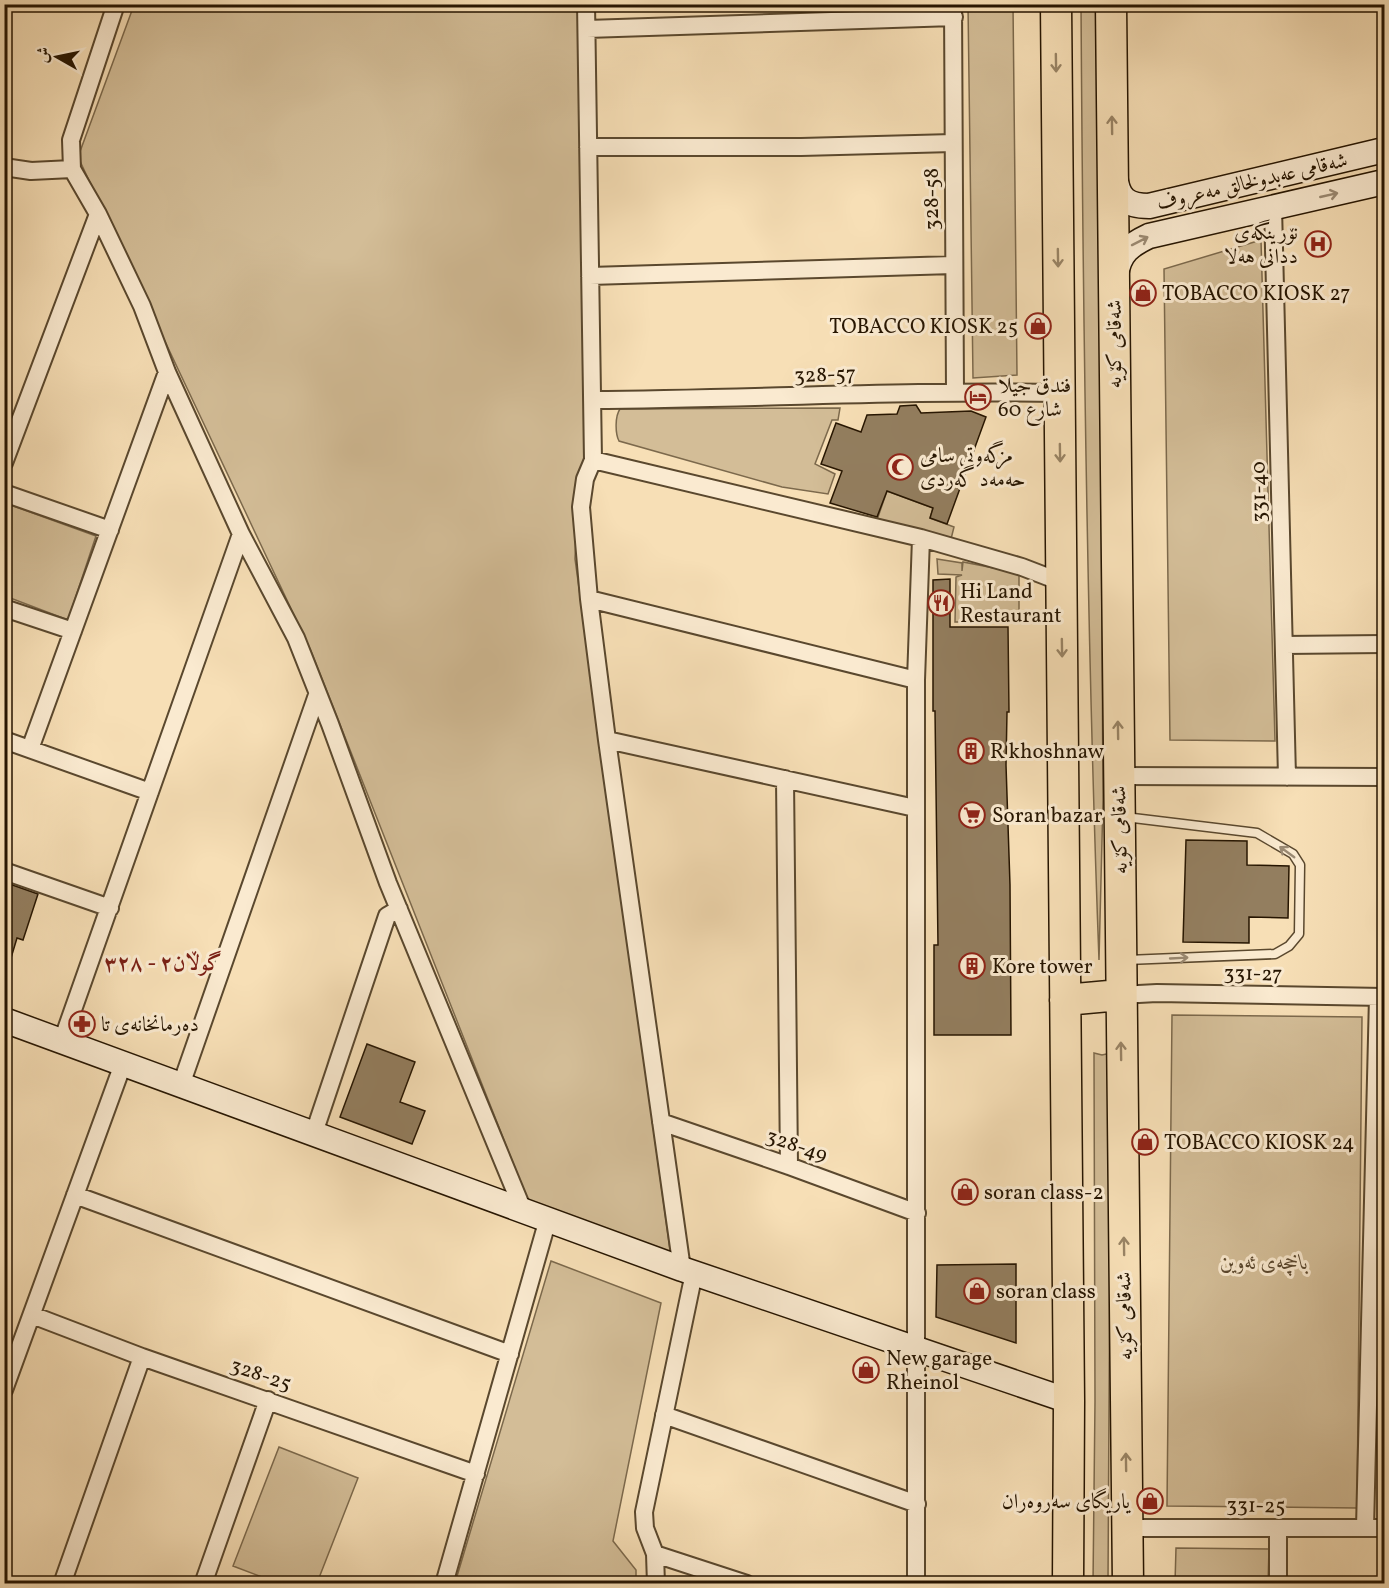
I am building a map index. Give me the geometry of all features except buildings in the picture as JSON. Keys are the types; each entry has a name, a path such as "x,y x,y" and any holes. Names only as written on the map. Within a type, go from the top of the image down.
{"highway":[{"path":"1056,4 1069,1401 1068,1584"},
{"name":"شەقامی کۆیە","path":"1111,6 1128,1584"},
{"path":"1065,1000 1120,995"}],"street":[{"path":"116,4 70,140 72,169 98,214 142,306 167,372 241,534 296,638 399,909 523,1210"},
{"path":"586,4 593,460 585,479 581,507 589,599 607,740 661,1122 688,1271 664,1415 644,1512 645,1528 655,1554 656,1584"},
{"path":"586,28 953,11"},
{"name":"328-58","path":"953,11 955,392"},
{"path":"588,147 801,147 953,143"},
{"name":"شەقامی عەبدولخالق مەعروف","path":"1113,163 1116,185 1121,196 1128,203 1149,206 1384,150"},
{"path":"4,167 31,171 72,169"},
{"name":"شەقامی عەبدولخالق مەعروف","path":"1114,289 1117,268 1123,253 1132,244 1149,236 1384,182"},
{"path":"1235,185 1241,215"},
{"name":"331-40","path":"1274,207 1287,777"},
{"path":"4,463 98,214"},
{"path":"590,276 953,265"},
{"path":"30,749 167,372"},
{"name":"328-57","path":"592,400 696,400 955,392 1059,393"},
{"path":"593,460 921,538 1022,567 1061,582"},
{"path":"4,493 110,530"},
{"path":"62,1041 241,534"},
{"path":"916,1584 918,1348 915,808 916,680 921,538"},
{"path":"589,599 916,680"},
{"path":"4,608 73,631"},
{"path":"1284,645 1384,644"},
{"path":"181,1085 317,695"},
{"path":"4,740 150,792"},
{"path":"607,740 915,808"},
{"path":"1118,776 1384,777"},
{"path":"785,779 789,1166"},
{"path":"4,871 110,908"},
{"path":"314,1133 387,916 399,909"},
{"name":"331-27","path":"1120,995 1156,993 1381,997"},
{"path":"1365,1528 1381,997"},
{"path":"4,1020 688,1271 1069,1401"},
{"path":"4,1390 123,1064"},
{"name":"328-49","path":"661,1122 917,1213"},
{"path":"75,1195 510,1354"},
{"path":"444,1584 548,1220"},
{"name":"328-25","path":"32,1315 142,1357 476,1474"},
{"path":"62,1584 142,1357"},
{"path":"203,1584 268,1400"},
{"path":"664,1415 917,1504"},
{"name":"331-25","path":"1127,1528 1384,1528"},
{"path":"1278,1528 1278,1584"},
{"path":"655,1554 747,1584"}],"lane":[{"path":"1119,817 1257,833 1293,854 1300,865 1299,934 1289,946 1275,954 1120,961"}],"green space":[{"path":"134,5 581,5 593,466 578,481 575,559 671,1257 530,1206 311,651 78,157"},
{"path":"968,5 1013,5 1017,375 973,378"},
{"path":"1081,5 1098,5 1103,800 1099,960 1086,482"},
{"path":"1261,240 1275,741 1170,740 1164,269"},
{"path":"840,408 838,420 832,420 815,464 835,474 828,494 782,487 619,441 616,429 620,409"},
{"path":"887,491 933,508 930,518 954,527 951,539 877,520"},
{"path":"5,503 96,536 68,620 5,596"},
{"path":"937,559 962,563 962,571 963,562 1019,573 1019,622 955,622 956,577 962,575 938,574"},
{"name":"باخچەی ئەوین","path":"1172,1015 1362,1017 1357,1508 1167,1506"},
{"path":"1094,1053 1102,1055 1111,1053 1108,1583 1093,1584 1095,1401"},
{"path":"551,1261 661,1303 613,1541 636,1570 636,1583 455,1583"},
{"path":"279,1447 358,1478 317,1583 278,1583 233,1566"},
{"path":"1176,1548 1269,1549 1268,1583 1175,1583"}],"place":[{"name":"نۆرینگەی ددانی هەلا","path":"1318,244"},
{"name":"TOBACCO KIOSK 27","path":"1143,293"},
{"name":"TOBACCO KIOSK 25","path":"1038,326"},
{"name":"فندق جيلا شارع 60","path":"978,397"},
{"name":"مزگەوتی سامی حەمەد گەردی","path":"900,467"},
{"name":"Hi Land Restaurant","path":"941,603"},
{"name":"R khoshnaw","path":"971,751"},
{"name":"Soran bazar","path":"972,815"},
{"name":"Kore tower","path":"972,966"},
{"name":"دەرمانخانەی تا","path":"82,1024"},
{"name":"TOBACCO KIOSK 24","path":"1145,1142"},
{"name":"soran class-2","path":"965,1192"},
{"name":"soran class","path":"977,1291"},
{"name":"New garage Rheinol","path":"866,1370"},
{"name":"یاریگای سەروەران","path":"1150,1501"}],"district":[{"name":"گوڵان٢ - ٣٢٨","path":"163,962"}]}
